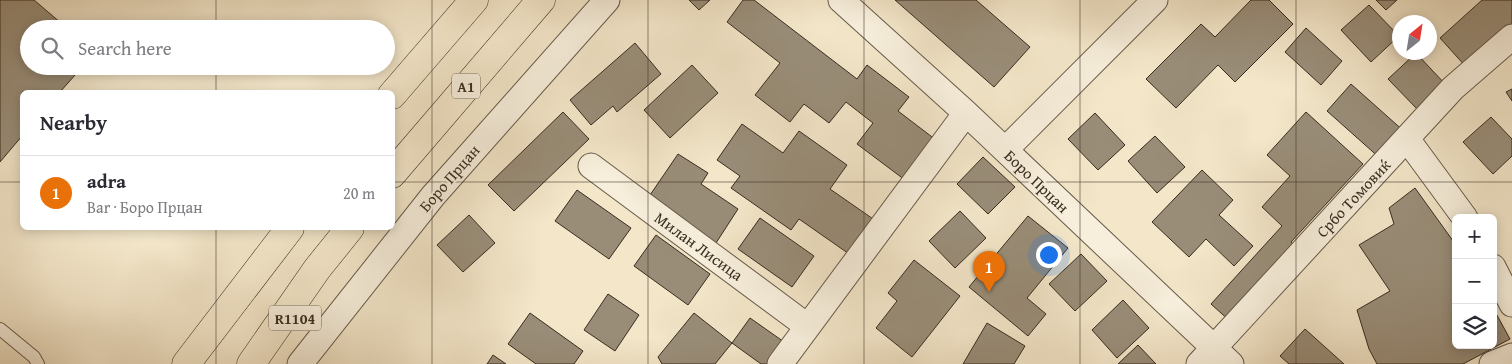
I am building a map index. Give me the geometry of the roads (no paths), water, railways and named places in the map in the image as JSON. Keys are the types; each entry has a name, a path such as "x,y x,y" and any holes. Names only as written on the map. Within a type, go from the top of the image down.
{"highway":[{"path":"395,92 474,0"},
{"name":"A1","path":"395,170 541,0"},
{"path":"186,364 288,230"},
{"path":"251,364 317,269 348,230"},
{"name":"R1104","path":"267,364 289,332 317,269"}],"street":[{"name":"Боро Прцан","path":"300,364 433,196 607,0"},
{"name":"Боро Прцан","path":"841,0 1005,150 1214,359"},
{"path":"1005,150 1155,0"},
{"name":"Србо Томовиќ","path":"1214,359 1453,88 1512,37"},
{"path":"780,364 966,113"},
{"path":"1407,139 1462,214"},
{"name":"Милан Лисица","path":"591,166 808,326"},
{"path":"1497,275 1512,304"},
{"path":"1492,364 1512,356"}],"lane":[{"path":"0,329 34,357 38,364"}],"place":[{"name":"adra","path":"989,292"}]}
